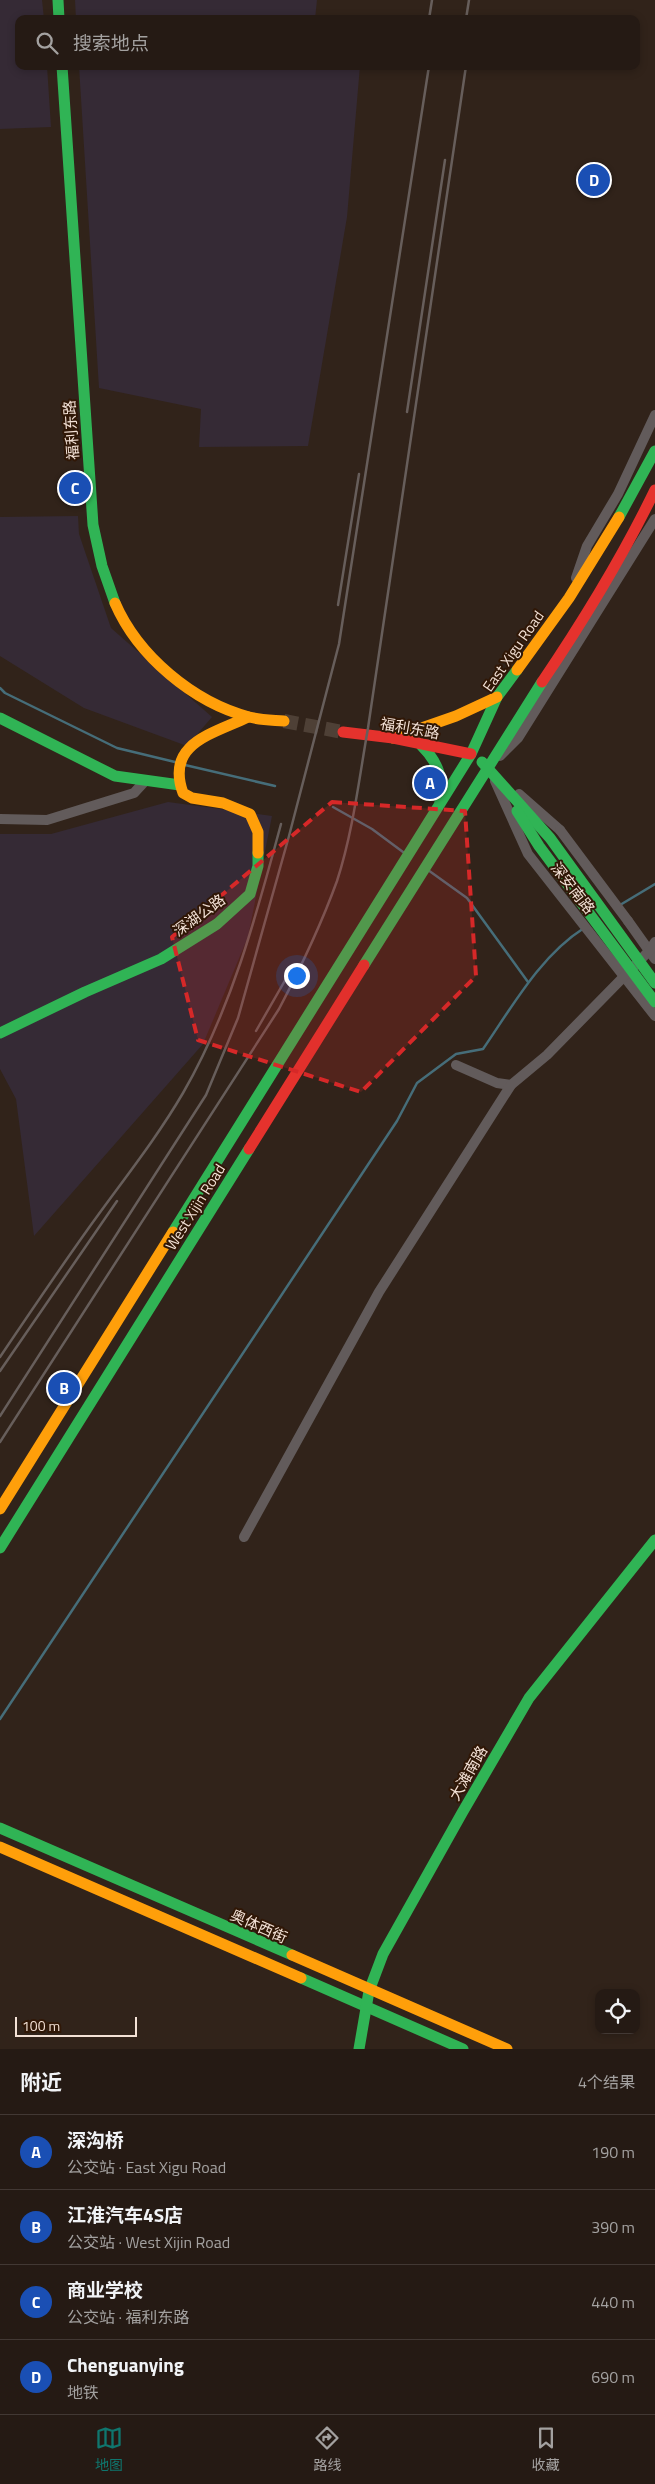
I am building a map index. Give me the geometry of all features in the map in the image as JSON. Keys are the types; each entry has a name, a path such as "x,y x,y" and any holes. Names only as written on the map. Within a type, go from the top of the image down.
{"main road":[{"path":"58,0 59,15"},
{"name":"福利东路","path":"62,70 93,525 102,570 116,606 133,636 164,669 199,695 248,717 284,721"},
{"name":"East Xigu Road","path":"399,871 471,754 497,697 569,598 610,533 655,451"},
{"path":"471,754 488,767 583,621 629,544 655,490"},
{"path":"393,738 456,716 497,697"},
{"path":"0,718 18,729 115,776 180,785 178,770 185,751 190,745 248,717"},
{"name":"福利东路","path":"343,732 393,738 471,754"},
{"path":"421,745 433,756 441,770 443,786 440,802"},
{"name":"West Xijin Road","path":"0,1548 488,767"},
{"name":"深安南路","path":"488,767 550,838 605,936"},
{"name":"深安南路","path":"488,767 539,846 655,1002"},
{"name":"深湖公路","path":"0,1033 85,992 161,959 217,924 250,894 258,866 258,832 250,814 223,802 192,798 183,793 180,785"},
{"name":"West Xijin Road","path":"0,1509 399,871"},
{"name":"深安南路","path":"631,969 655,983"},
{"name":"大滩南路","path":"359,2049 369,1991 383,1954 462,1813 529,1698 655,1540"},
{"name":"奥体西街","path":"0,1828 369,1991 507,2049"},
{"name":"奥体西街","path":"4,1849 464,2049"}],"street":[{"path":"569,598 587,546 618,494 655,415"},
{"path":"488,767 518,738 655,519"},
{"name":"深安南路","path":"488,767 560,830 628,921 653,951"},
{"name":"深安南路","path":"488,767 528,854 605,936"},
{"path":"0,819 47,820 134,793 146,780"},
{"path":"244,1537 379,1292 511,1085 547,1055 631,969 653,951"},
{"name":"深安南路","path":"631,969 655,1016"},
{"path":"456,1065 497,1083 511,1085"}],"highlighted area":[{"path":"332,802 465,811 476,976 361,1092 198,1040 172,937"}],"shaded area":[{"path":"0,0 42,0 44,15 15,15 15,70 47,70 51,127 0,129"},
{"path":"75,0 317,0 315,15 76,15"},
{"path":"79,70 360,70 347,217 308,446 199,447 201,409 99,388"},
{"path":"78,516 79,534 111,628 212,717 187,746 84,708 0,656 0,517"},
{"path":"168,802 272,816 248,937 203,1044 34,1236 16,1099 0,1069 0,834 51,834"}],"waterway":[{"path":"0,688 5,693 117,748 175,762"},
{"path":"185,765 275,786"},
{"path":"333,807 372,829 403,852"},
{"path":"428,870 467,898 528,982"},
{"path":"620,905 655,884"},
{"path":"0,1719 397,1121 417,1083 456,1054 483,1049 540,968 568,940 584,928"}],"tunnel":[{"path":"284,721 343,732"}],"railway":[{"path":"430,15 432,0"},
{"path":"467,15 469,0"},
{"path":"0,1416 206,1095 238,1018 289,836 339,644 428,70"},
{"path":"0,1442 279,1009 310,946 337,881 351,825 368,728 465,70"},
{"path":"407,412 445,160"},
{"path":"338,605 359,474"},
{"path":"0,1357 161,1128 200,1061 229,996 241,962 281,824"},
{"path":"256,1031 291,970"},
{"path":"0,1371 117,1201"}],"traffic: fast":[{"path":"58,0 59,15"},
{"path":"62,70 93,525 102,566 115,603"},
{"path":"619,517 655,451"},
{"path":"173,1232 471,754 497,697 517,670"},
{"path":"364,965 542,682"},
{"path":"0,718 115,776 180,785"},
{"path":"421,745 436,764 441,785 440,802"},
{"path":"482,762 550,838 655,983"},
{"path":"517,811 539,846 655,1002"},
{"path":"0,1033 85,992 161,959 217,924 250,894 258,866 258,853"},
{"path":"0,1548 249,1149"},
{"path":"359,2049 369,1991 383,1954 462,1813 529,1698 655,1540"},
{"path":"0,1828 292,1955"},
{"path":"301,1978 463,2049"}],"traffic: slow":[{"path":"517,670 569,598 619,517"},
{"path":"115,603 138,641 170,674 188,688 228,710 253,718 284,721"},
{"path":"393,738 456,716 497,697"},
{"path":"248,717 207,735 186,751 181,762 179,776 183,793 192,798 223,803 250,814 258,832 258,853"},
{"path":"0,1509 173,1232"},
{"path":"0,1847 301,1978"},
{"path":"292,1955 507,2049"}],"traffic: jam":[{"path":"542,682 602,588 655,490"},
{"path":"343,732 393,738 471,754"},
{"path":"249,1149 364,965"}],"place":[{"name":"Chenguanying","path":"594,180"},
{"name":"商业学校","path":"75,488"},
{"name":"深沟桥","path":"430,783"},
{"name":"江淮汽车4S店","path":"64,1388"}]}
